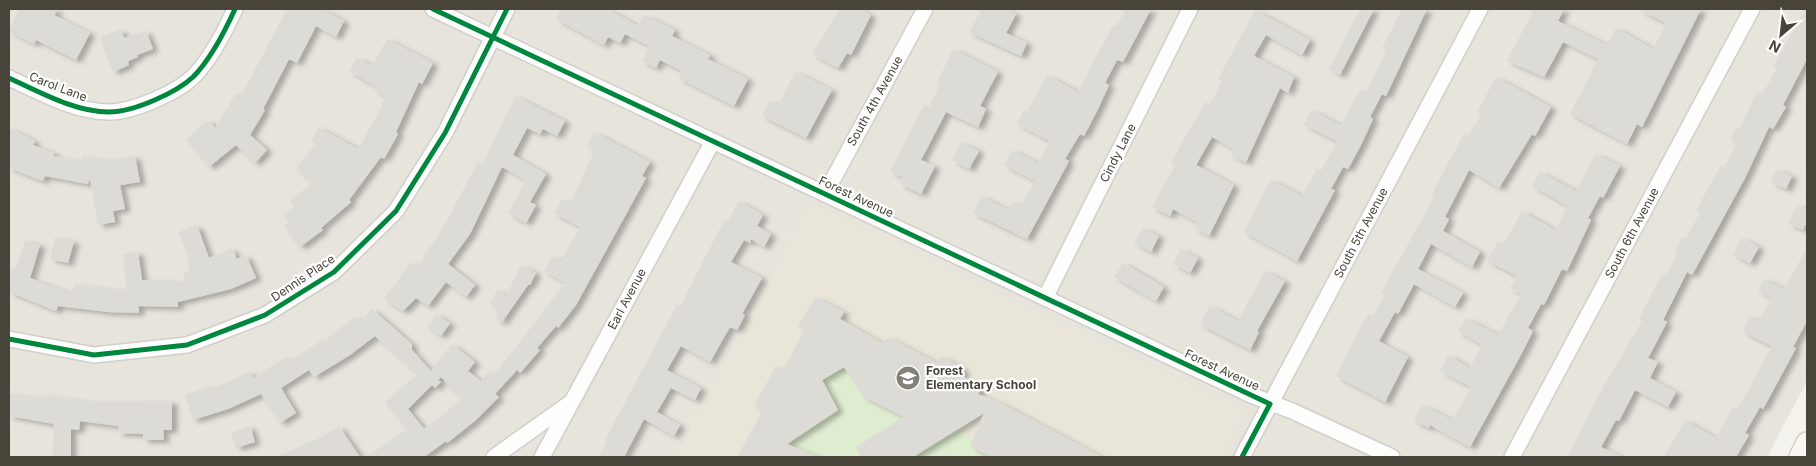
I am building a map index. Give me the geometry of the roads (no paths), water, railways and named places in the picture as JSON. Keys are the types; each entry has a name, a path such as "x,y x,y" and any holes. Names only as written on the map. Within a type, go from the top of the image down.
{"main road":[{"path":"1800,457 1807,443"}],"street":[{"name":"Carol Lane","path":"9,78 81,108 110,112 137,107 178,87 193,76 208,57 236,9"},
{"name":"Forest Avenue","path":"433,9 1270,404 1292,411 1392,457"},
{"name":"Dennis Place","path":"9,339 94,355 187,345 266,315 334,272 396,211 445,133 508,9"},
{"name":"South 4th Avenue","path":"825,194 925,9"},
{"name":"Cindy Lane","path":"1045,298 1190,9"},
{"name":"South 5th Avenue","path":"1242,457 1480,9"},
{"name":"South 6th Avenue","path":"1512,457 1752,9"},
{"name":"Earl Avenue","path":"542,457 713,141"},
{"path":"494,457 572,401"}],"place":[{"name":"Forest Elementary School","path":"908,378"}]}
